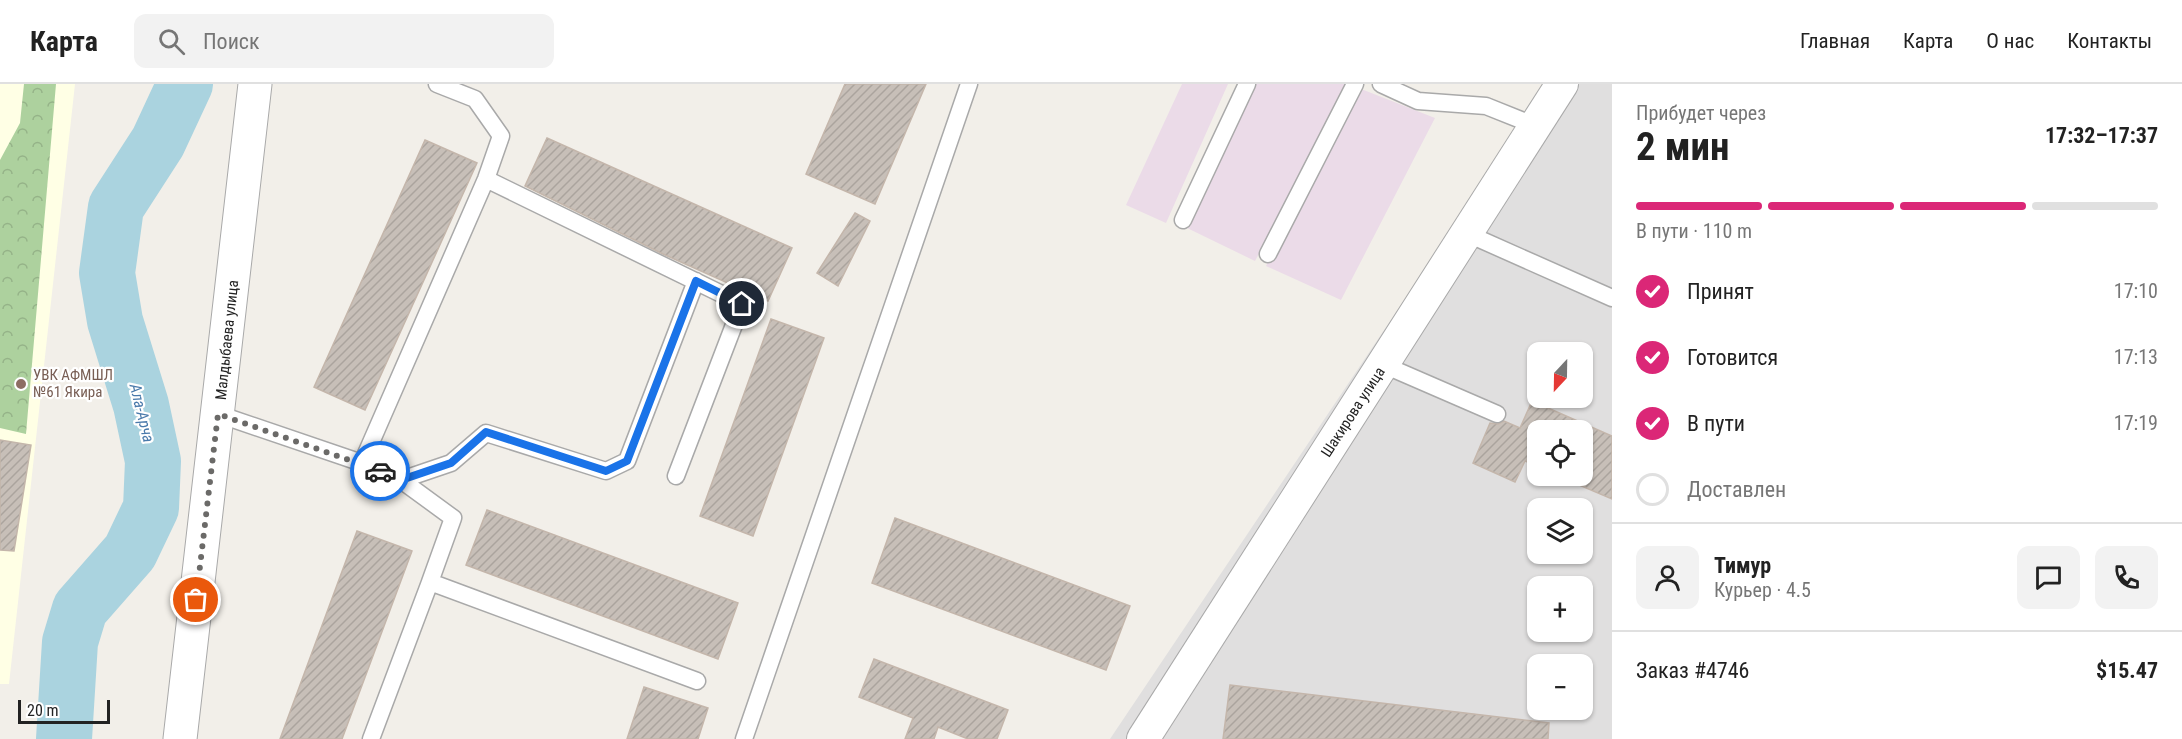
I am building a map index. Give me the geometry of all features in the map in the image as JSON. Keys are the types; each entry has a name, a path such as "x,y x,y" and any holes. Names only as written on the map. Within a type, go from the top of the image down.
{"street":[{"name":"Малдыбаева улица","path":"180,739 255,84"},
{"name":"Шакирова улица","path":"1143,739 1562,84"}],"lane":[{"path":"362,463 486,179 501,136 475,99 437,84"},
{"path":"744,739 969,84"},
{"path":"1183,220 1247,84"},
{"path":"1268,254 1355,84"},
{"path":"1381,84 1418,100 1486,106 1536,126"},
{"path":"486,179 742,304 676,476"},
{"path":"1468,234 1612,298"},
{"path":"401,480 451,463 486,432 606,471 627,461 696,281"},
{"path":"1384,364 1497,414"},
{"path":"218,414 362,463 401,480 453,518 371,739"},
{"path":"430,582 697,681"}],"shaded area":[{"name":"УВК АФМШЛ №61 Якира","path":"0,84 75,84 9,684 0,684"},
{"path":"1182,84 1228,84 1166,223 1126,205"},
{"path":"1255,84 1349,84 1255,261 1185,227"},
{"path":"1549,84 1612,84 1612,739 1110,739"},
{"path":"1356,87 1435,118 1341,300 1266,266"}],"green space":[{"path":"24,84 56,84 26,434 0,428 0,160 20,123"}],"building":[{"path":"845,84 926,84 875,204 806,174"},
{"path":"547,138 792,248 768,301 663,254 525,186"},
{"path":"425,140 477,163 365,410 314,387"},
{"path":"855,213 870,221 838,286 817,273"},
{"path":"771,319 824,338 753,536 700,516"},
{"path":"1529,408 1548,408 1575,420 1527,420 1527,462 1525,461 1515,482 1473,463 1490,423 1498,424 1504,421 1520,428"},
{"path":"1593,428 1612,436 1612,499 1581,486 1593,486"},
{"path":"0,440 31,445 14,551 0,550"},
{"path":"487,510 738,603 718,659 466,565"},
{"path":"895,518 1130,606 1106,670 872,583"},
{"path":"357,531 412,551 342,739 280,739"},
{"path":"874,659 1008,710 997,739 968,739 938,727 934,739 905,739 913,718 859,697"},
{"path":"1230,685 1549,723 1548,739 1223,739"},
{"path":"644,687 708,708 698,739 627,739"}],"waterway":[{"name":"Ала-Арча","path":"64,739 70,642 80,609 130,552 151,508 153,461 141,405 115,321 107,273 116,207 158,142 185,84"}],"way so far":[{"path":"196,600 218,414 380,471"}],"place":[{"name":"УВК АФМШЛ №61 Якира","path":"21,384"}],"route":[{"path":"380,471 401,480 451,463 486,432 606,471 627,461 696,281 742,304"}]}
